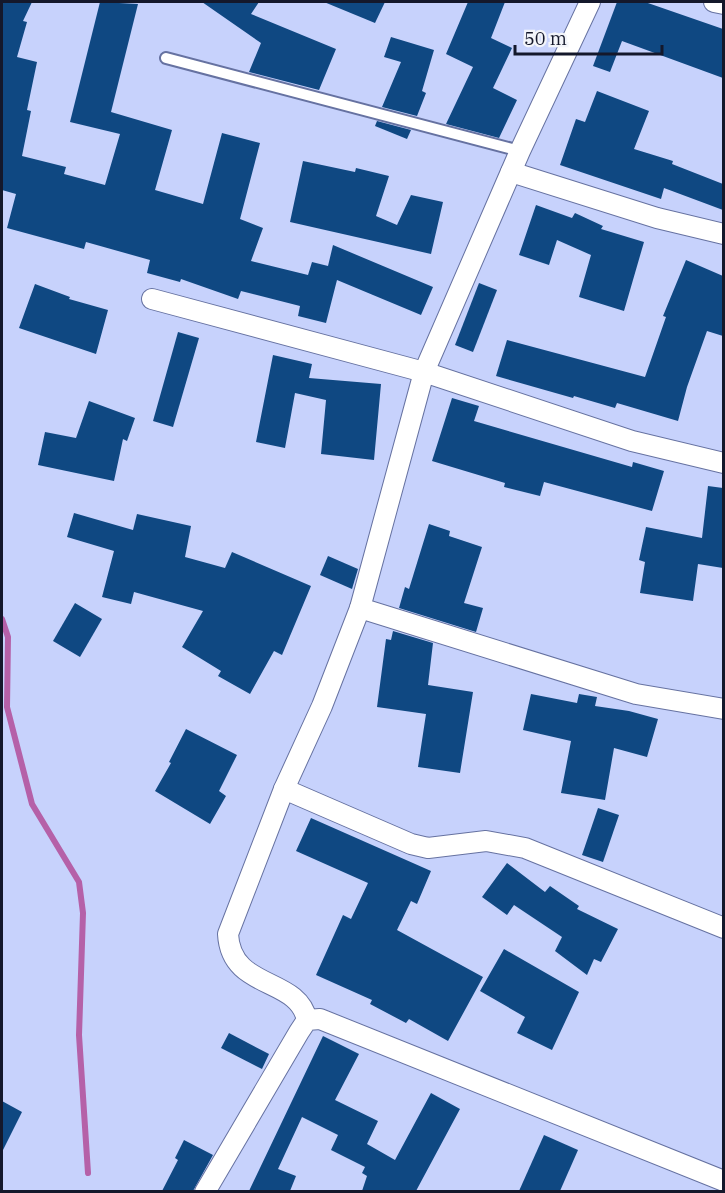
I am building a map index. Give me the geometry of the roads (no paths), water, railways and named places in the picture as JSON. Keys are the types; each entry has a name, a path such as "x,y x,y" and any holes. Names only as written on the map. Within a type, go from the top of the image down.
{"street":[{"path":"205,1191 307,1020 305,1007 286,993 250,976 234,959 229,946 228,934 284,789 322,706 360,608 399,472 424,372 520,151 590,2"},
{"path":"714,2 723,4"},
{"path":"511,172 657,218 723,234"},
{"path":"152,298 424,372 632,441 723,463"},
{"path":"360,608 636,694 723,709"},
{"path":"284,789 411,844 428,848 486,841 525,848 723,928"},
{"path":"307,1020 320,1019 723,1181"}],"lane":[{"path":"166,58 520,151"}],"waterway":[{"path":"2,619 8,637 7,707 32,804 79,882 83,913 79,1035 88,1173"}]}
